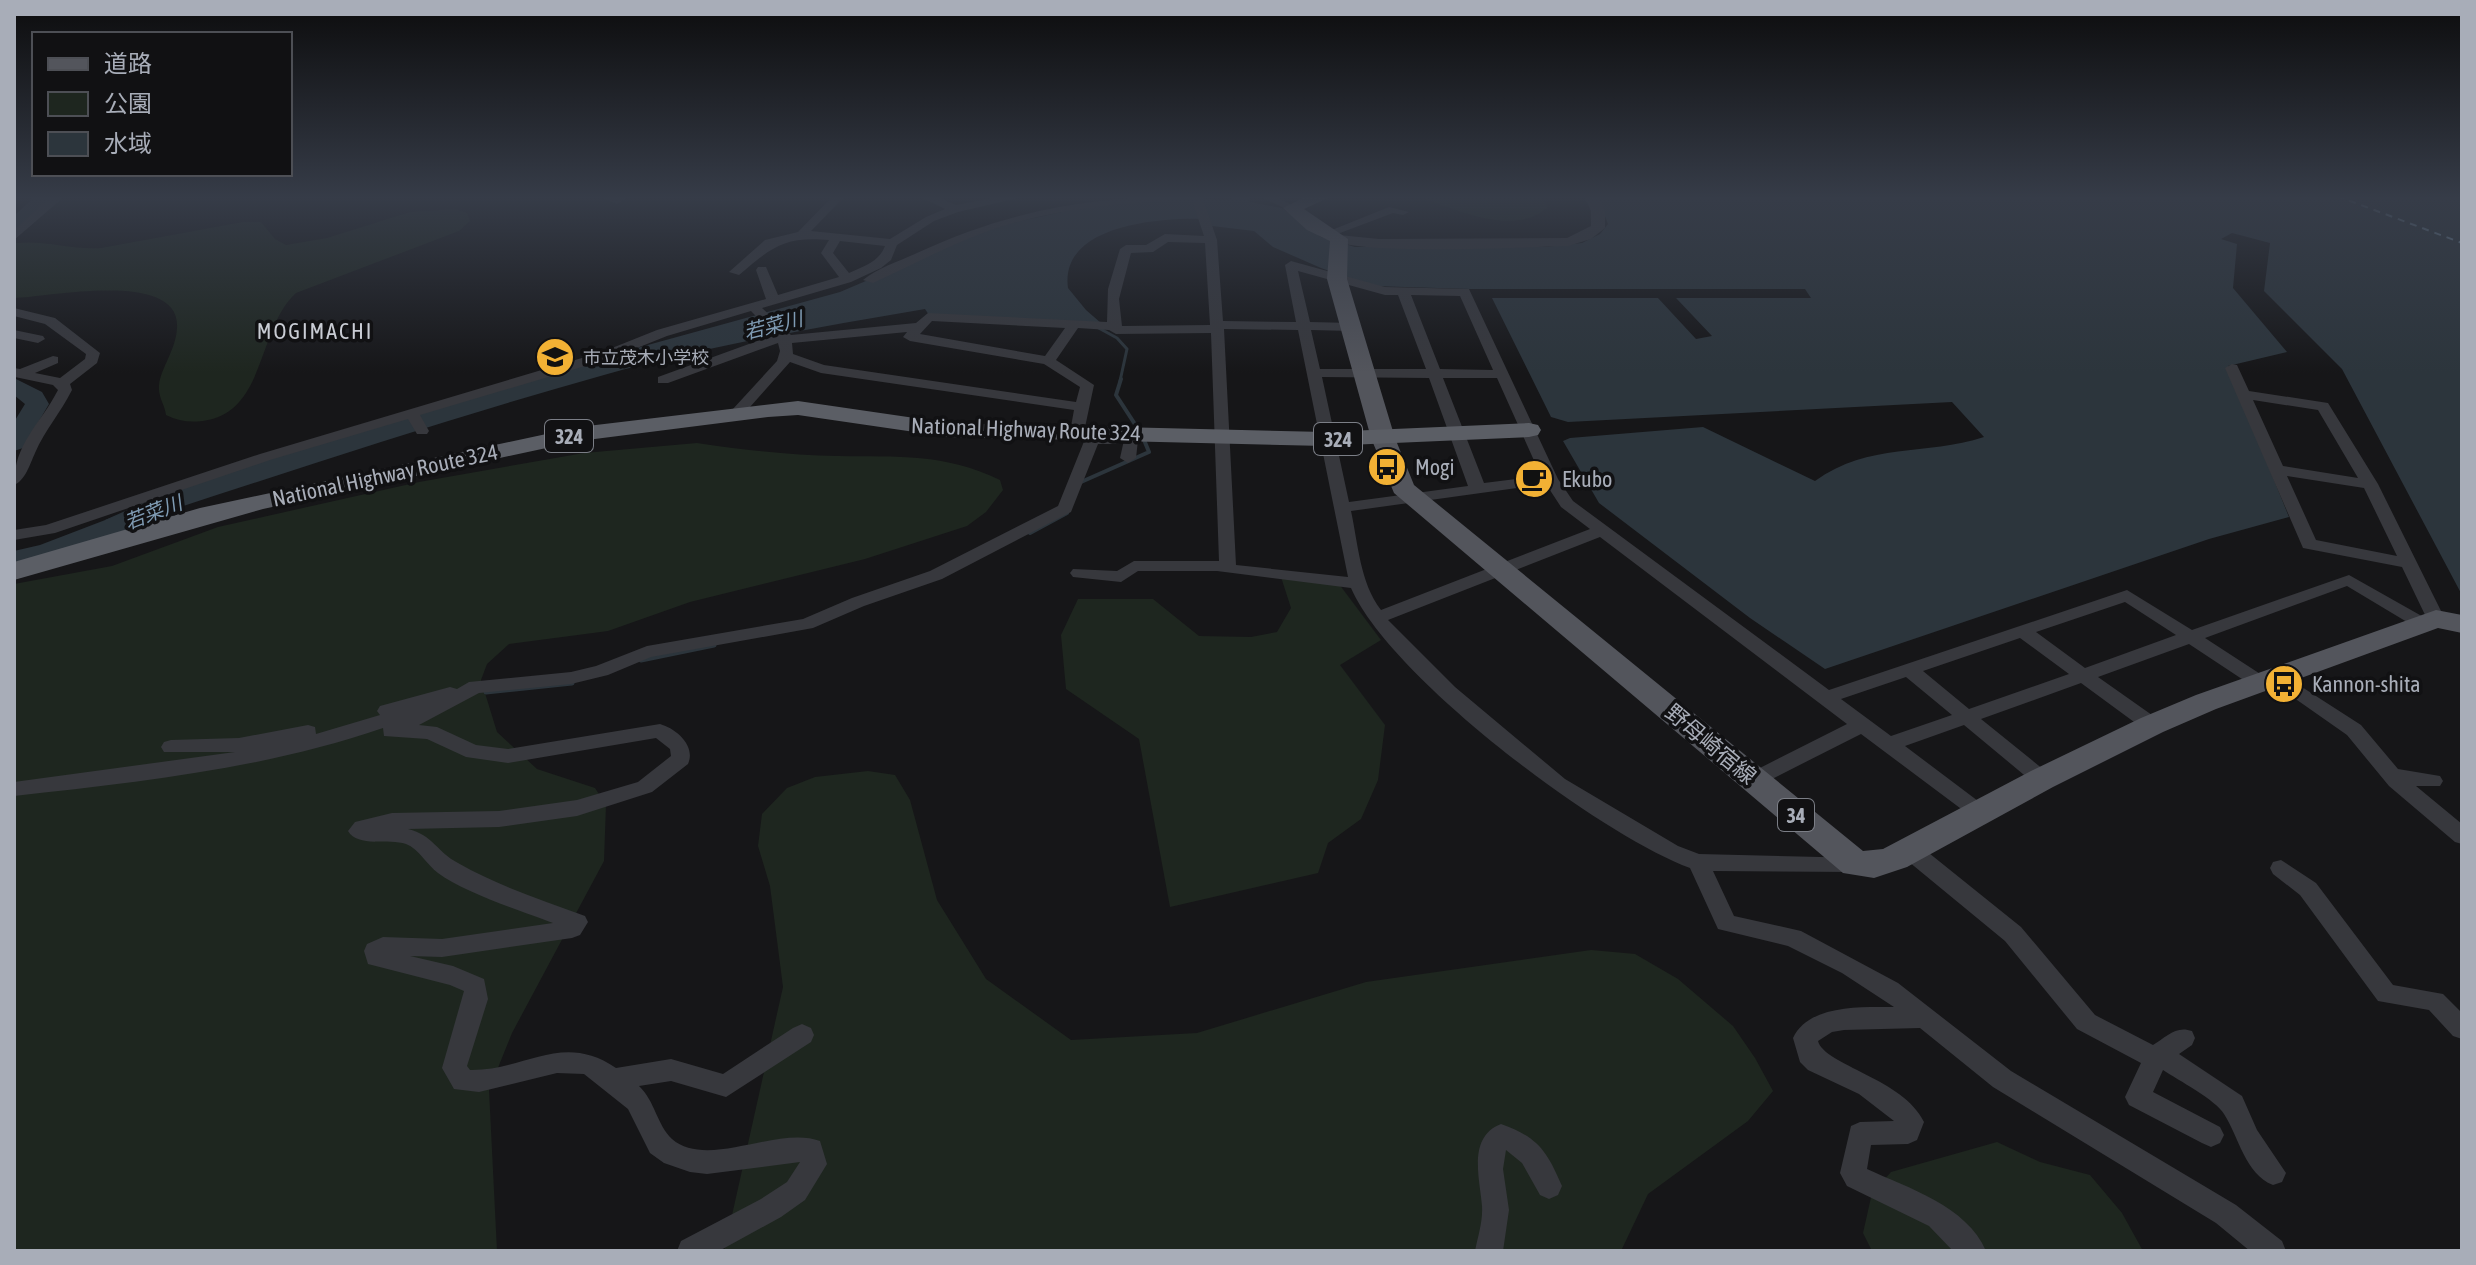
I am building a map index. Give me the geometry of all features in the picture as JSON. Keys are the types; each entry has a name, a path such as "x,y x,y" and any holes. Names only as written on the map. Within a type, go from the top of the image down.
{"highway":[{"name":"National Highway Route 324","path":"14,571 200,516 263,501 579,434 737,413 798,408 949,430 1079,420 1135,440 1383,438 1529,430"}],"main road":[{"name":"野母崎宿線","path":"1335,255 1337,276 1383,438 1403,488 1855,864"},
{"path":"1855,864 1874,865 1911,851 2042,779 2152,725 2269,680 2441,622"}],"street":[{"path":"735,272 755,255"},
{"path":"828,255 852,286 922,255"},
{"path":"14,535 49,530 607,355 662,333 757,309 773,300 845,280 877,265 888,255"},
{"path":"1109,326 1111,295 1125,255"},
{"path":"1212,255 1228,569"},
{"path":"1855,864 1698,862 1670,852 1558,784 1448,692 1402,649 1376,618 1358,583 1325,439 1291,265 1403,292 1465,292 1550,479 1567,504 1979,812"},
{"path":"762,270 773,300"},
{"path":"1403,292 1460,434 1477,482 1475,489"},
{"path":"737,413 787,356 785,337 757,309"},
{"path":"14,312 50,321 93,353 92,360 62,384"},
{"path":"910,337 928,317 1109,326 1116,330 1352,327"},
{"path":"1048,361 1078,326"},
{"path":"14,334 38,339"},
{"path":"663,380 785,337 910,337 1048,361 1087,385 1088,391 1079,420 821,369 787,356"},
{"path":"17,373 53,360"},
{"path":"2232,368 2309,544 2408,563"},
{"path":"14,480 34,438 65,390 62,384 17,373"},
{"path":"1312,373 1502,374"},
{"path":"2245,395 2323,406 2370,484 2441,622"},
{"path":"412,414 422,431"},
{"path":"171,747 239,745 285,737 478,686 571,678 601,671 647,652 822,619 858,602 936,575 1048,520 1065,509 1086,462 1092,439 1135,440"},
{"path":"2277,470 2370,484"},
{"path":"1341,508 1550,479"},
{"path":"1376,618 1600,531"},
{"path":"1079,573 1121,577 1134,566 1218,566 1358,583"},
{"path":"1888,745 2349,580 2441,622"},
{"path":"1825,698 2127,595 2190,636 2354,730 2392,776 2462,836"},
{"path":"2021,630 2152,725"},
{"path":"1907,668 2042,779"},
{"path":"478,686 391,731 430,732 489,756 508,756 660,731 679,746 681,759 645,787 577,808 474,821 392,821 362,828 359,831 362,833 390,832 417,839 447,868 511,898 577,922 572,929 442,948 383,946 375,951 376,957 397,965 463,978 476,986 476,999 454,1068 463,1081 513,1075 559,1062 590,1065 637,1101 657,1145 674,1155 706,1162 789,1148 811,1150 814,1164 796,1191 691,1251"},
{"path":"14,789 173,771 266,755 357,732 416,710 450,693"},
{"path":"1753,780 1861,725"},
{"path":"2392,776 2433,781"},
{"path":"1911,851 2013,934 2077,1015 2141,1052 2171,1062 2233,1104 2247,1138 2273,1173"},
{"path":"1698,862 1726,923 1779,934 1810,945 1890,990 2002,1079 2226,1214 2272,1251"},
{"path":"2281,868 2308,889 2386,994 2435,1001 2462,1029"},
{"path":"1925,1018 1840,1019 1821,1024 1805,1038 1809,1054 1817,1062 1882,1092 1911,1122 1908,1132 1860,1134 1853,1173 1856,1177 1939,1217 1972,1251"},
{"path":"609,1080 671,1070 726,1086 802,1035"},
{"path":"2183,1038 2156,1057 2138,1097 2211,1135"},
{"path":"1489,1251 1495,1208 1488,1177 1491,1148 1501,1136 1521,1142 1532,1152 1549,1186"}],"green space":[{"path":"14,255 396,255 296,293 274,326 260,365 241,400 227,412 208,420 187,421 166,415 159,386 177,328 173,310 158,298 110,290 14,298"},
{"path":"697,443 785,453 940,461 1000,480 1003,490 986,512 967,526 865,559 690,602 608,631 509,644 487,664 481,680 497,732 537,769 595,788 606,805 604,861 512,1033 489,1090 497,1251 14,1251 14,584 112,566 218,527 419,482 584,453"},
{"path":"1281,577 1339,584 1381,640 1340,665 1385,725 1378,780 1361,819 1328,843 1318,873 1170,907 1139,739 1066,689 1061,635 1078,599 1153,599 1199,636 1251,637 1277,632 1291,608"},
{"path":"868,771 895,775 910,800 937,900 986,979 1071,1040 1197,1033 1366,982 1591,950 1635,954 1678,979 1733,1026 1773,1091 1748,1121 1648,1194 1621,1251 724,1251 783,987 770,886 758,846 762,814 787,788 815,777"},
{"path":"1997,1142 2040,1162 2090,1175 2122,1213 2143,1251 1872,1251 1863,1233 1872,1193 1891,1172"}],"water":[{"path":"927,255 1076,255 1070,266 1068,288 1101,323 929,315 925,309 764,338 683,355 542,393 113,529 105,520 159,496 284,453 626,351 840,292"},
{"path":"1291,255 2236,255 2233,288 2287,352 2228,366 2289,517 2209,539 1825,669 1750,618 1599,503 1563,441 1703,427 1815,481 1856,460 1984,437 1952,402 1568,422 1551,417 1492,298 1658,298 1696,339 1712,336 1676,298 1811,298 1805,289 1372,286"},
{"path":"2268,255 2462,255 2462,595 2342,369 2264,291"}],"waterway":[{"path":"1095,326 1117,338 1127,349 1120,381"},
{"path":"1081,482 1149,452 1142,435 1116,395 1121,379"},
{"name":"若菜川","path":"14,385 34,397 37,404 14,443"},
{"name":"若菜川","path":"14,559 48,552 147,512"},
{"path":"1030,533 1067,513"},
{"path":"641,660 714,645"},
{"path":"486,692 572,683"}],"place":[{"name":"市立茂木小学校","path":"555,357"},
{"name":"Mogi","path":"1387,467"},
{"name":"Ekubo","path":"1534,479"},
{"name":"Kannon-shita","path":"2284,684"}],"district":[{"name":"MOGIMACHI","path":"315,331"}]}
